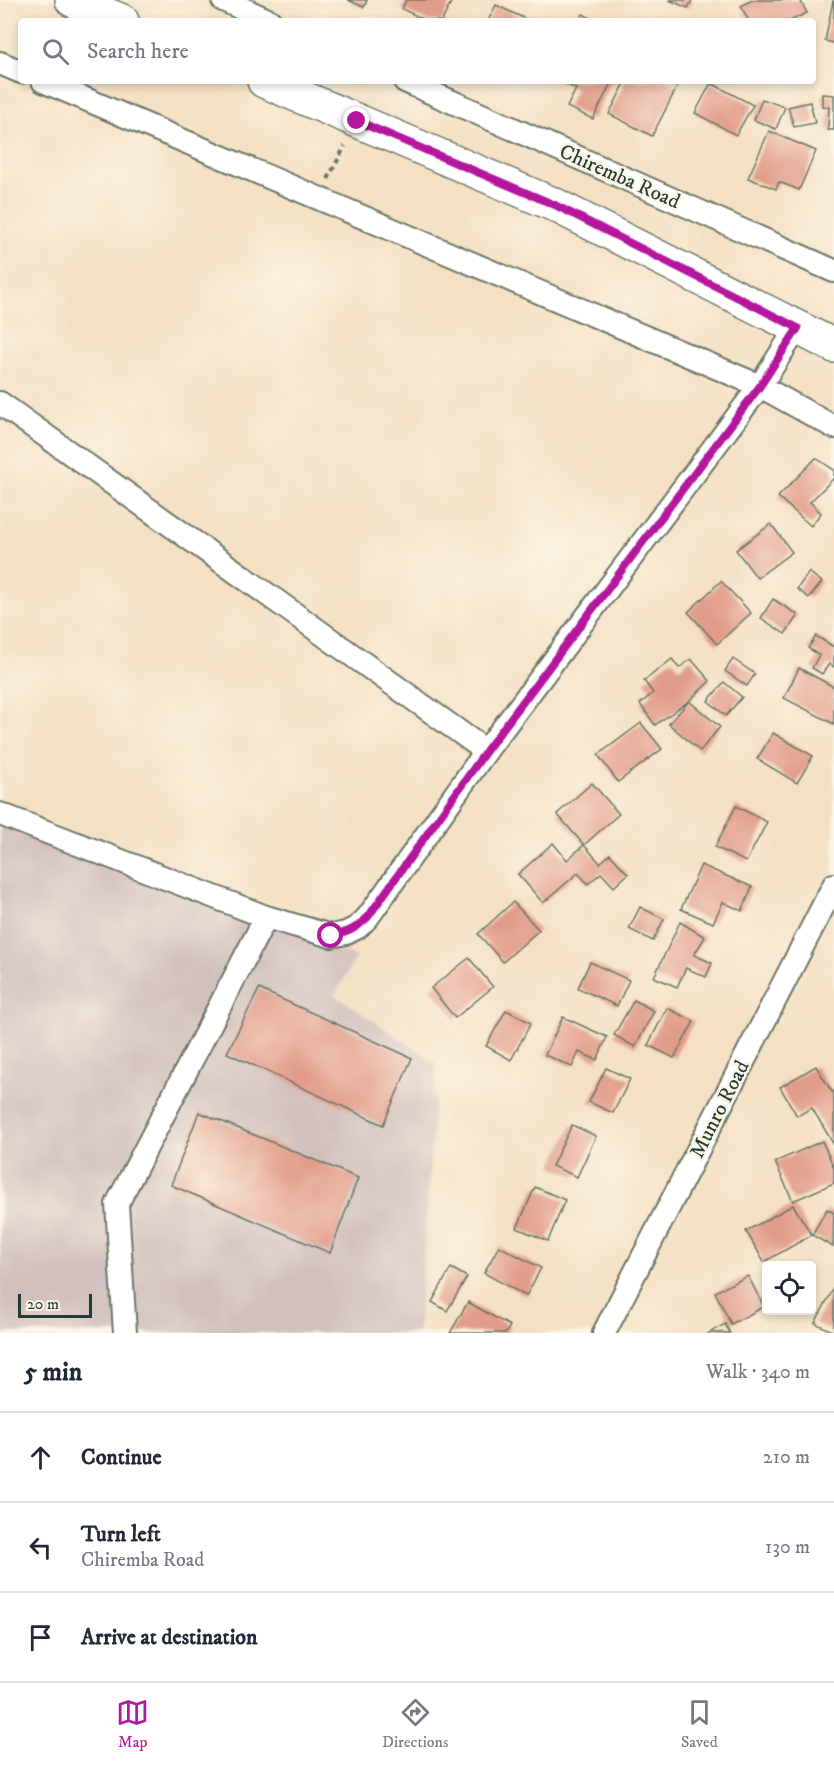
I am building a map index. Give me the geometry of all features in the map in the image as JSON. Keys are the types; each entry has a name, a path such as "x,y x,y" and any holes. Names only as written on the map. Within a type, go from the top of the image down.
{"main road":[{"path":"72,0 115,18"},
{"path":"271,84 555,205 834,346"}],"street":[{"path":"223,0 263,18"},
{"path":"0,63 18,71"},
{"path":"50,84 760,386 834,427"},
{"name":"Chiremba Road","path":"412,84 834,272"},
{"path":"0,814 266,917 331,936 346,933 358,927 368,917 486,751 760,386 798,328"},
{"path":"0,403 486,751"},
{"name":"Munro Road","path":"604,1333 834,885"},
{"path":"125,1333 117,1204 266,917"}],"path":[{"path":"319,198 357,121"}],"shaded area":[{"path":"0,824 356,957 335,995 437,1064 418,1333 0,1333"}],"building":[{"path":"348,0 367,0 364,7"},
{"path":"406,0 452,0 443,18 421,18 402,9"},
{"path":"669,0 692,0 688,8"},
{"path":"752,0 800,0 807,13 796,18 747,18 741,6"},
{"path":"834,1 834,43 825,41"},
{"path":"496,5 524,18 490,18"},
{"path":"566,84 610,84 593,119 567,107 576,89"},
{"path":"624,84 672,84 677,87 652,136 609,114"},
{"path":"710,84 753,105 736,135 695,113"},
{"path":"822,94 834,95 834,130 828,130 829,107 822,106"},
{"path":"762,99 785,107 776,129 754,120"},
{"path":"810,102 815,123 794,127 788,107"},
{"path":"769,131 816,151 799,190 779,182 776,189 748,178"},
{"path":"816,458 834,470 834,478 810,502 821,513 811,526 778,497"},
{"path":"771,524 792,552 757,578 736,550"},
{"path":"809,572 822,582 809,598 797,589"},
{"path":"721,581 751,613 717,644 688,612"},
{"path":"773,599 798,615 785,634 761,618"},
{"path":"816,636 834,647 834,667 829,664 822,674 812,668 819,655 808,648"},
{"path":"672,659 679,668 691,659 710,681 689,701 655,725 640,704 653,693 644,681"},
{"path":"733,659 755,674 747,686 725,671"},
{"path":"799,668 834,687 834,724 784,698"},
{"path":"724,682 742,697 726,716 708,701"},
{"path":"689,701 720,727 700,751 669,724"},
{"path":"641,723 662,749 618,782 598,755"},
{"path":"773,733 813,756 797,783 757,759"},
{"path":"592,783 619,814 584,845 557,814"},
{"path":"736,806 767,822 746,862 715,847"},
{"path":"553,843 567,860 584,845 600,863 610,854 628,874 614,887 601,873 588,884 578,873 543,903 518,874"},
{"path":"701,865 752,887 742,911 723,902 713,923 681,909"},
{"path":"513,902 539,930 503,962 478,934"},
{"path":"640,907 664,919 653,941 629,929"},
{"path":"680,922 705,937 694,955 712,963 706,977 686,968 677,987 654,977"},
{"path":"469,958 493,987 455,1018 431,988"},
{"path":"590,962 629,980 617,1006 578,988"},
{"path":"259,989 412,1058 383,1125 227,1053"},
{"path":"634,1000 654,1011 635,1047 614,1035"},
{"path":"667,1008 694,1021 674,1058 648,1045"},
{"path":"506,1010 531,1023 511,1060 486,1046"},
{"path":"563,1017 607,1037 597,1060 579,1052 572,1067 545,1055"},
{"path":"816,1066 832,1092 834,1091 834,1145 812,1108 797,1116 780,1087"},
{"path":"606,1068 630,1079 613,1113 589,1102"},
{"path":"199,1112 358,1178 330,1253 171,1185"},
{"path":"572,1125 596,1136 577,1177 552,1166"},
{"path":"822,1141 834,1168 834,1183 793,1201 775,1162"},
{"path":"535,1187 565,1200 548,1241 517,1228"},
{"path":"793,1205 812,1235 763,1261 746,1231"},
{"path":"827,1209 834,1213 833,1247 812,1235"},
{"path":"499,1246 541,1268 526,1296 484,1273"},
{"path":"451,1268 467,1277 447,1311 432,1302"},
{"path":"748,1276 762,1303 762,1308 731,1324 715,1292"},
{"path":"834,1288 834,1332 815,1323"},
{"path":"468,1302 510,1326 506,1333 450,1333"},
{"path":"725,1324 730,1333 709,1333"}],"route":[{"path":"331,936 346,933 358,927 368,917 486,751 760,386 798,328 555,205 357,121"}]}
